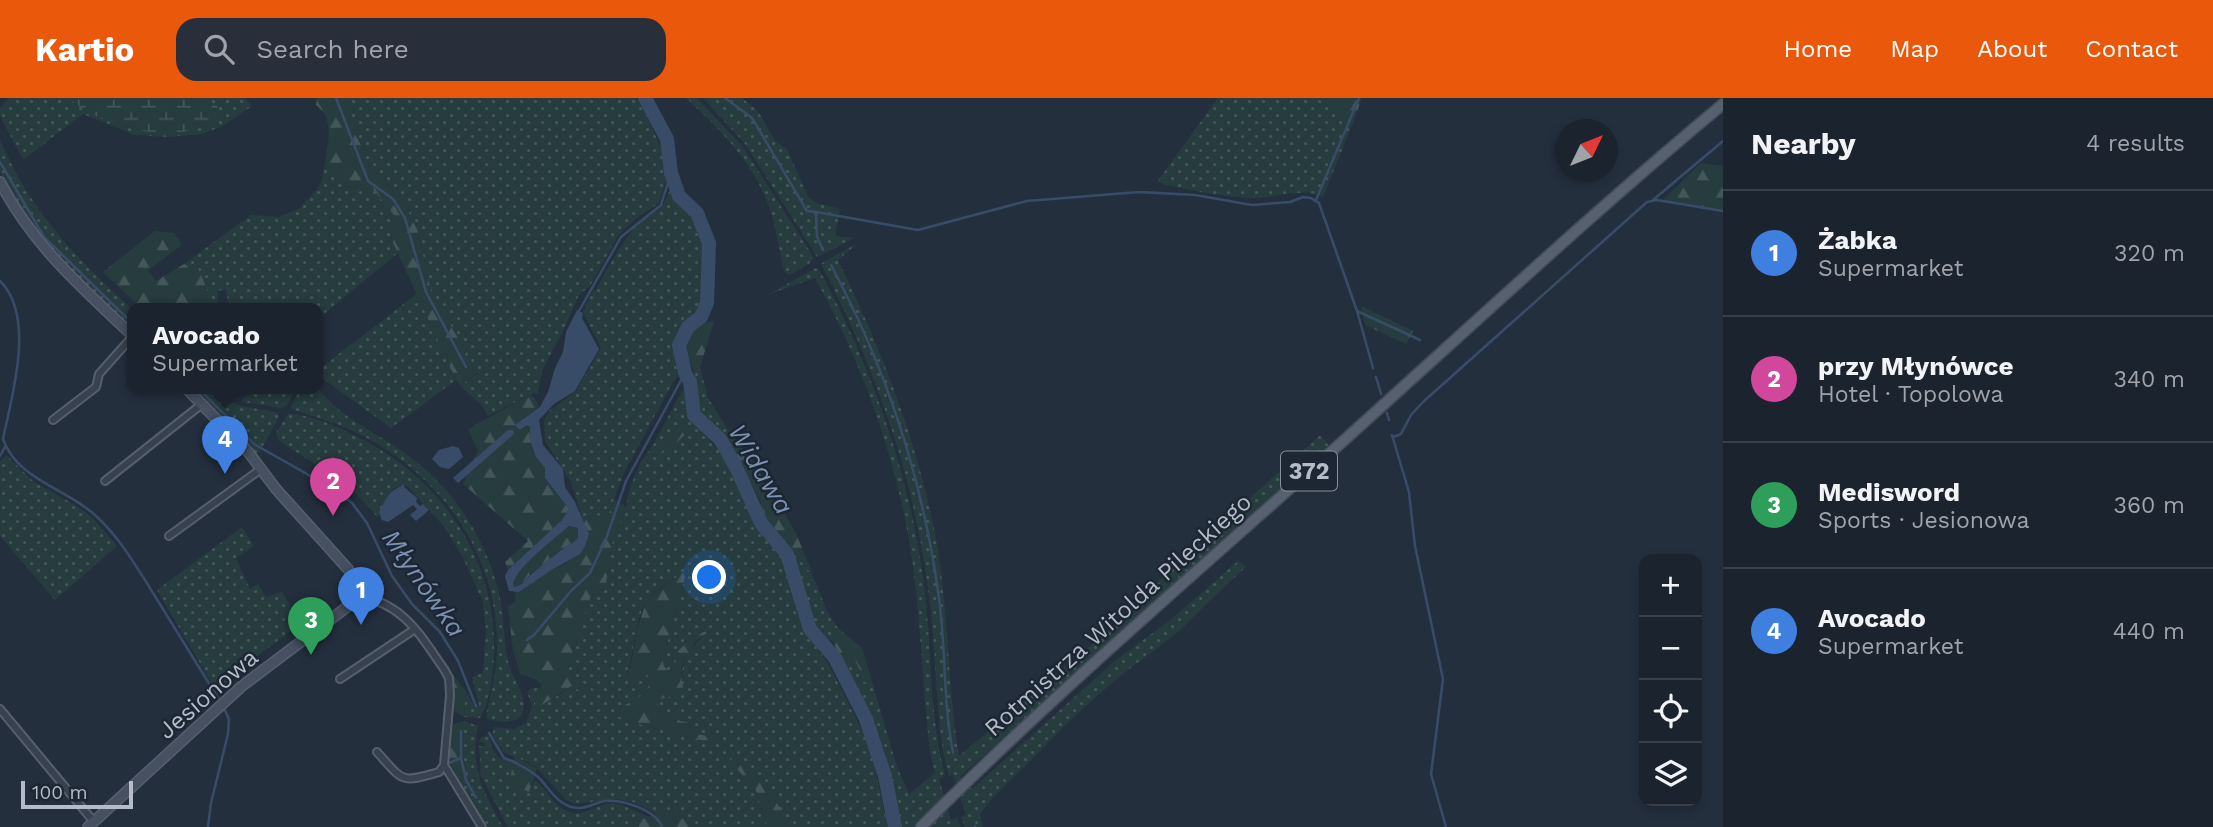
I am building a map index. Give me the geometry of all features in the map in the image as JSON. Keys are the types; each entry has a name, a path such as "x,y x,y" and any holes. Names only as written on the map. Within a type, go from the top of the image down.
{"main road":[{"name":"Rotmistrza Witolda Pileckiego","path":"921,827 965,783 1459,336 1723,104"}],"street":[{"path":"0,182 29,230 58,265 127,331"},
{"path":"53,420 96,387 99,374 127,342"},
{"path":"192,394 348,569 356,582 356,594 373,598 404,615 449,678 444,765 439,772 406,780 399,777 377,752"},
{"path":"105,481 202,404"},
{"path":"169,536 261,469"},
{"name":"Jesionowa","path":"91,825 242,686 347,607 356,594"},
{"path":"340,679 415,629"},
{"path":"0,709 91,825"},
{"path":"0,722 6,717"},
{"path":"444,765 482,827"}],"green space":[{"path":"9,98 245,98 252,106 223,126 202,134 168,137 135,135 83,114 23,160 0,116 0,108"},
{"path":"68,98 204,98 218,107 217,120 186,131 166,133 136,130 107,121"},
{"path":"317,98 345,98 370,173 389,185 416,223 431,291 478,372 460,386 390,236 398,220 373,189 345,187 325,162 328,124 316,105"},
{"path":"345,98 636,98 664,154 667,178 659,203 634,220 618,236 590,286 579,295 542,371 538,393 488,416 481,404 460,386 478,373 431,291 416,223 389,185 370,173"},
{"path":"686,98 697,98 743,147 814,258 809,264 790,275 784,272 771,212 761,188 744,159"},
{"path":"703,98 742,98 758,111 776,142 787,149 808,197 817,203 840,209 835,236 855,238 817,257 746,145"},
{"path":"1218,98 1318,98 1337,113 1354,120 1323,197 1299,193 1263,198 1242,197 1205,193 1157,182"},
{"path":"1318,98 1362,98 1354,120 1337,113"},
{"path":"0,140 26,189 56,232 127,304 127,326 69,272 30,227 0,172"},
{"path":"325,162 345,187 373,189 398,220 390,236 399,252 323,315 323,303 228,303 226,289 218,291 217,303 201,303 209,294 184,264 251,215 279,217 300,208 321,184"},
{"path":"1701,163 1723,166 1723,210 1661,202"},
{"path":"672,185 695,223 703,244 705,278 700,311 677,332 674,354 678,376 624,473 608,515 582,517 571,482 545,441 544,421 549,411 576,391 601,348 583,312 593,290 596,290 627,238 637,225 661,206"},
{"path":"155,231 174,233 182,245 148,270 156,281 184,264 198,268 209,294 201,303 136,303 103,272"},
{"path":"858,243 838,260 869,327 896,396 928,503 940,566 959,756 1114,626 1149,589 1320,435 1329,445 960,777 972,789 1117,659 1168,622 1238,561 1246,567 1180,630 1120,676 1055,736 980,814 983,827 965,827 961,817 966,815 953,775 949,776 943,752 928,588 913,504 902,463 875,382 822,266 822,263"},
{"path":"816,268 839,308 856,346 899,463 918,544 924,585 933,705 945,776 939,779 951,820 957,818 961,827 901,827 893,779 883,745 872,717 856,693 843,662 855,660 860,670 859,682 872,681 896,764 909,794 935,773 930,752 913,566 889,454 864,381 815,278 767,295"},
{"path":"418,293 456,380 391,428 323,379 323,366"},
{"path":"1361,306 1413,331 1406,344 1365,325"},
{"path":"714,321 700,367 694,372 688,354 688,339 696,328"},
{"path":"700,367 708,398 729,431 727,439 705,419 696,405 694,372"},
{"path":"683,389 690,420 723,455 757,528 779,550 785,561 805,632 828,663 870,746 888,827 790,827 755,788 766,823 770,827 695,827 669,810 657,814 633,802 618,799 574,804 566,800 537,768 504,753 492,734 495,727 514,729 526,723 532,706 527,692 532,688 540,688 534,693 536,708 571,685 590,696 591,689 567,671 590,598 605,590 612,544 626,507 630,487 641,462","holes":["687,570 667,644 661,655 669,672 674,669 678,651 714,628 686,657 682,672 683,681 669,697 658,700 658,708 664,719 676,716 680,721 687,722 695,734 717,740 714,744 613,714 640,697 650,684 648,674 625,680 637,627 647,600"]},
{"path":"197,394 219,394 235,404 278,413 278,419 259,453 254,453"},
{"path":"251,394 293,394 287,405 282,408 242,402 242,399"},
{"path":"298,394 323,394 346,416 421,465 453,499 478,537 495,580 501,603 508,661 523,698 523,712 518,719 501,721 486,717 497,654 496,619 489,585 477,553 460,523 440,496 415,471 388,450 349,429 292,409"},
{"path":"531,394 540,407 523,419 530,428 536,457 545,468 545,478 569,509 562,520 508,570 505,562 528,541 463,484 478,451 468,429"},
{"path":"288,414 327,423 380,450 409,470 434,494 455,520 472,550 492,615 492,677 487,703 480,718 464,717 466,691 474,706 479,705 472,677 483,673 486,631 483,602 463,558 444,526 407,486 394,488 377,517 343,483 278,440 276,433"},
{"path":"686,424 695,428 669,449 648,457"},
{"path":"729,431 749,456 795,531 813,575 765,517 760,500 727,439"},
{"path":"6,455 34,482 92,517 117,546 55,600 0,536 0,462"},
{"path":"615,499 626,507 612,544 605,590 590,598 567,671 591,689 591,697 571,686 536,709 534,692 542,686 537,680 520,674 513,650 508,607 516,601 515,591 519,592 567,563 589,534 581,517 608,515"},
{"path":"569,526 578,528 578,539 516,588 513,586 527,563"},
{"path":"242,527 254,546 236,558 250,589 258,584 266,597 282,592 301,624 258,655 218,694 157,590"},
{"path":"793,552 812,575 829,615 844,633 833,642 816,629"},
{"path":"687,569 667,644 661,655 669,672 674,669 678,651 691,639 719,624 695,642 681,667 683,689 677,694 658,700 658,708 664,719 672,713 680,721 687,722 695,734 718,740 714,744 613,714 640,696 650,684 647,674 624,681 630,669 637,630 647,599"},
{"path":"844,633 862,648 872,681 859,683 860,670 855,660 843,662 833,642"},
{"path":"454,676 466,691 464,717 454,711"},
{"path":"464,721 478,726 475,754 477,767 484,791 503,827 485,827 461,787 470,782 463,757"},
{"path":"464,721 463,757 470,782 461,787 449,760 452,725"},
{"path":"488,735 496,754 502,759 514,762 509,783 529,792 535,780 558,805 573,813 616,803 648,817 636,821 639,827 508,827 481,776 479,746 485,746 485,743 479,742"},
{"path":"733,756 758,774 790,827 770,827 766,823 755,788 730,762"},
{"path":"515,757 537,768 529,792 509,783"},
{"path":"669,810 695,827 639,827 636,821"}],"water":[{"path":"577,310 583,313 582,318 599,349 575,391 554,404 539,420 543,445 563,469 565,487 589,534 580,554 519,592 509,591 505,576 508,570 562,520 569,509 545,478 545,468 536,457 529,437 530,427 527,425 520,430 515,425 540,407 563,352 566,332","holes":["569,526 578,528 576,540 521,584 513,586 520,572 536,554"]},
{"path":"508,430 513,430 514,434 458,483 453,478"},
{"path":"453,446 459,448 463,457 449,469 440,467 432,459 439,450"},
{"path":"403,486 417,498 416,502 420,506 423,504 429,510 416,521 410,515 417,509 413,505 388,522 382,520 379,512 386,500 394,490"}],"waterway":[{"path":"336,98 368,181 393,199 405,218 426,292 466,367"},
{"name":"Widawa","path":"645,98 667,139 671,173 679,196 697,213 709,243 707,303 701,317 688,327 679,345 685,373 690,382 694,415 720,439 761,523 787,554 810,629 835,658 866,719 885,776 895,827"},
{"path":"725,98 752,118 807,211 918,230 1027,201 1139,192 1195,195 1252,205 1311,198 1319,203 1357,311 1373,368"},
{"path":"1316,200 1359,98"},
{"path":"1653,200 1723,141"},
{"name":"Młynówka","path":"0,162 44,237 127,318"},
{"path":"579,311 621,237 661,205 671,173"},
{"path":"1393,437 1401,434 1411,415 1423,402 1647,202 1657,200 1723,211"},
{"path":"816,213 817,237 823,250"},
{"path":"831,265 886,385 913,469 939,598 953,753"},
{"path":"0,281 11,296 19,335 15,379 3,439 10,453 31,474 85,507 113,534 218,698"},
{"path":"1357,311 1420,340"},
{"path":"527,640 590,573 606,539 626,481 685,373"},
{"path":"1376,377 1381,394"},
{"name":"Młynówka","path":"204,394 254,444 337,491 352,503 367,523 392,576 412,604 440,632 458,661 476,706"},
{"path":"1387,413 1389,420"},
{"path":"1392,435 1409,492 1415,546 1443,679 1431,774 1446,827"},
{"path":"0,456 5,447"},
{"path":"208,827 211,803 228,734 229,719 224,708"},
{"path":"461,731 461,758"},
{"name":"Młynówka","path":"489,733 504,758 537,776 565,805 579,808 605,801 620,802 653,815 662,827"},
{"path":"449,763 461,758 466,780 476,798"}],"place":[{"name":"Avocado","path":"225,474"},
{"name":"przy Młynówce","path":"333,516"},
{"name":"Żabka","path":"361,625"},
{"name":"Medisword","path":"311,655"}]}
